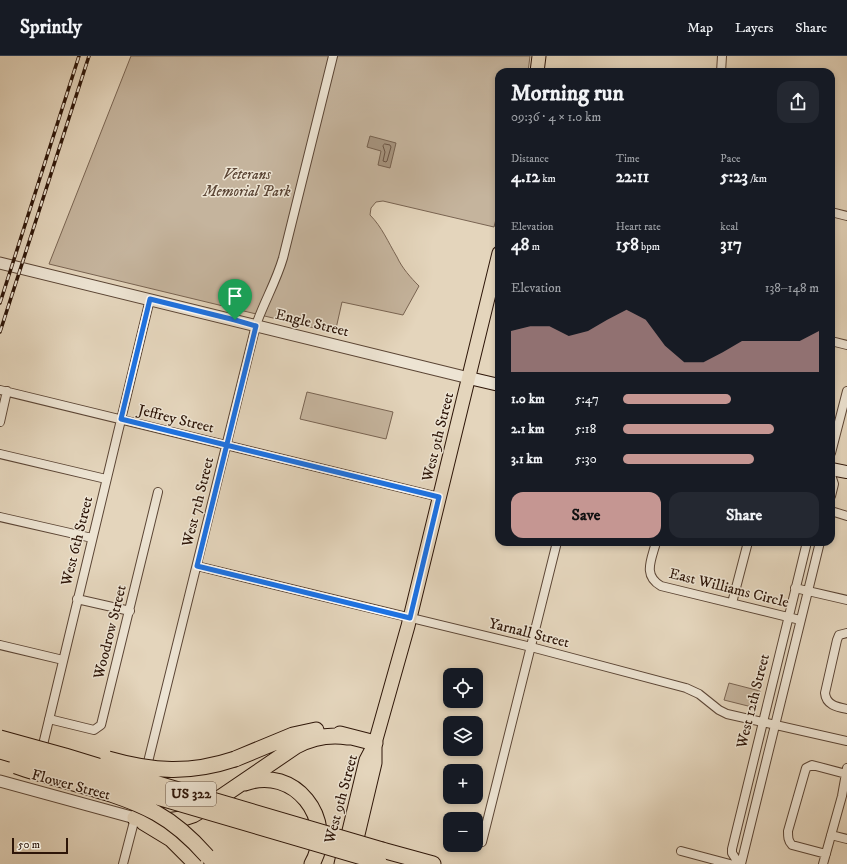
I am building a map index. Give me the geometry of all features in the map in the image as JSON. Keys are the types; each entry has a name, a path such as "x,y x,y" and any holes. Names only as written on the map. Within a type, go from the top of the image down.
{"highway":[{"path":"0,732 53,744 126,764 152,769 189,770 212,766 234,759 301,732 322,730 375,743"},
{"path":"135,818 167,821 187,817 200,812 288,750 303,742 325,736 348,737"},
{"name":"US 322","path":"0,738 139,779 382,858"},
{"name":"US 322","path":"0,751 382,858 433,864"},
{"path":"0,760 45,776 116,796 157,813 192,840 205,862"},
{"path":"237,786 255,781 270,780 277,781 290,787 302,795 312,807 319,827 320,842 312,864"},
{"path":"135,818 168,836 181,848 205,862"}],"main road":[{"path":"538,68 539,56"},
{"name":"West 9th Street","path":"341,864 366,760 375,743 410,618 495,272"},
{"name":"Engle Street","path":"468,378 495,384"},
{"path":"835,470 847,472"},
{"name":"West 9th Street","path":"351,864 376,763 375,743"}],"street":[{"name":"West 7th Street","path":"123,864 256,326 284,258 333,56"},
{"path":"721,68 722,56"},
{"path":"835,213 847,216"},
{"name":"Engle Street","path":"0,262 468,378"},
{"name":"West 6th Street","path":"33,791 62,660 150,299"},
{"path":"835,342 847,345"},
{"path":"0,422 4,390"},
{"name":"Jeffrey Street","path":"4,390 439,497"},
{"path":"835,438 847,391"},
{"path":"0,454 106,480"},
{"name":"Woodrow Street","path":"49,719 94,730 101,725 158,492"},
{"path":"835,513 847,516"},
{"path":"0,517 92,538"},
{"path":"483,838 557,546"},
{"name":"East Williams Circle","path":"655,546 649,570 652,580 661,586 800,620"},
{"path":"732,603 747,546"},
{"name":"West 12th Street","path":"740,864 733,856 732,849 806,546"},
{"name":"West 12th Street","path":"740,864 819,546"},
{"name":"Yarnall Street","path":"197,566 531,647 686,688 699,694 714,706 728,714 847,741"},
{"path":"795,588 847,599"},
{"path":"77,599 130,611"},
{"path":"847,633 839,635 837,640 825,693 827,700 831,704 847,709"},
{"path":"0,645 62,660"},
{"path":"824,864 831,835 844,797 846,771 812,765 806,768 788,831 788,838 792,845 826,854"},
{"name":"Flower Street","path":"0,781 135,818"},
{"path":"831,835 847,839"},
{"path":"681,852 730,864"}],"green space":[{"name":"Veterans Memorial Park","path":"131,56 530,56 528,68 495,68 494,227 383,201 376,202 371,208 370,215 381,230 404,269 419,286 403,315 342,302 335,333 49,264"},
{"path":"307,392 393,412 386,439 300,419"},
{"path":"729,683 760,691 756,708 724,700"}],"water":[{"path":"370,136 396,143 390,168 378,165 381,151 367,147"}],"railway":[{"path":"0,303 79,56"},
{"path":"0,332 89,56"}],"route":[{"path":"235,320 150,299 121,419 204,440 226,445 439,497 410,618 197,566 226,445 256,326 235,320"}]}
